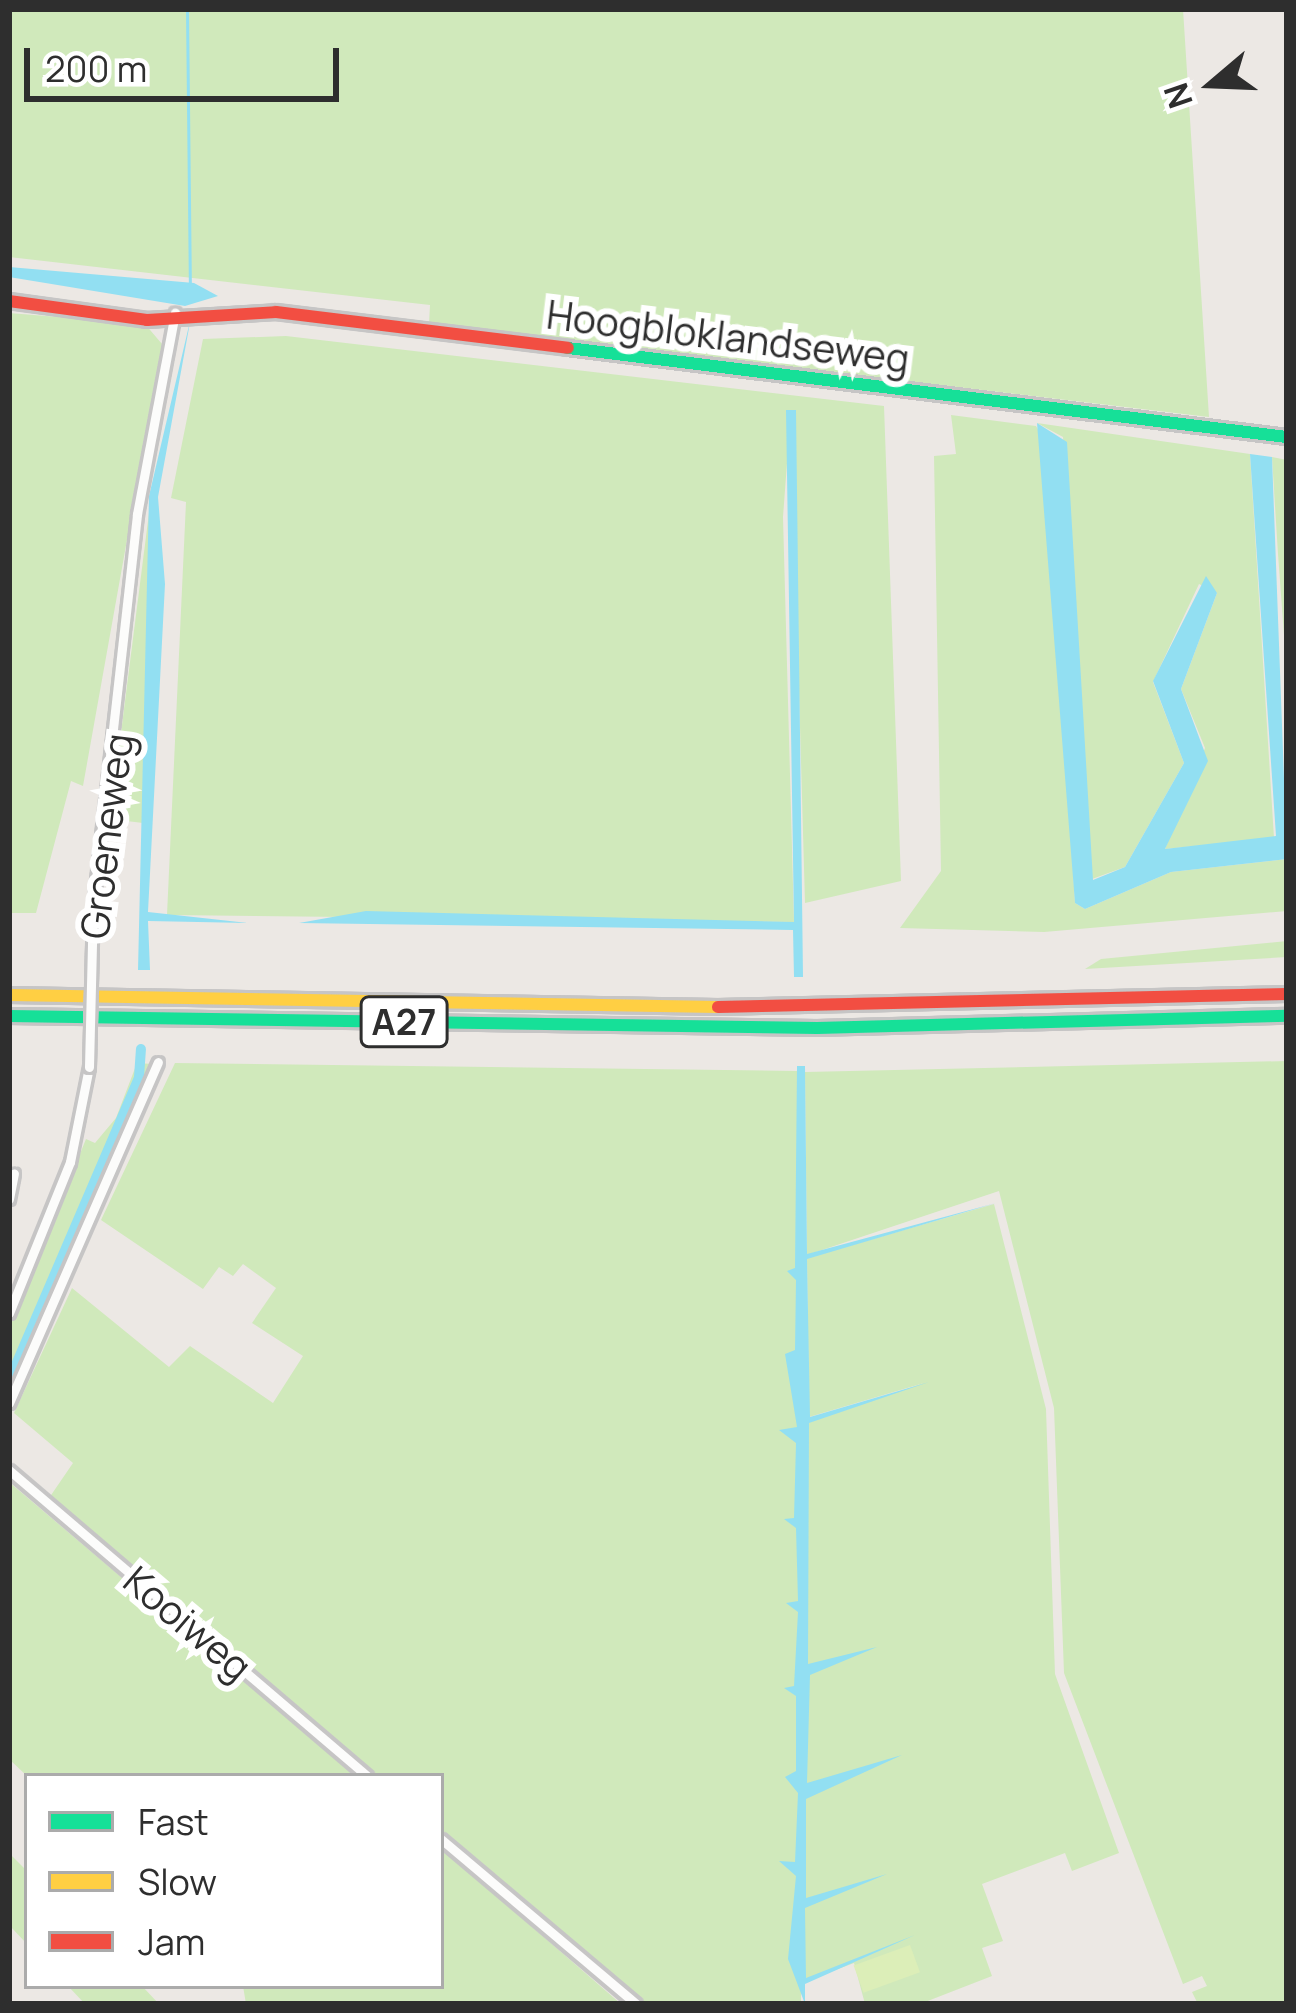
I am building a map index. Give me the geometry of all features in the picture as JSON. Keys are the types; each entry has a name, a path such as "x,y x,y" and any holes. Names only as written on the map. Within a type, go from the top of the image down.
{"main road":[{"name":"Hoogbloklandseweg","path":"9,301 124,314 179,313 1287,437"},
{"name":"A27","path":"9,995 840,1008 1287,994"},
{"name":"A27","path":"9,1016 800,1028 1287,1016"}],"street":[{"name":"Groeneweg","path":"9,1313 70,1162 89,1067 93,907 137,514 168,347 179,313"},
{"path":"9,1403 158,1062"},
{"path":"9,1199 14,1173"},
{"name":"Kooiweg","path":"9,1470 363,1773"},
{"path":"444,1842 636,2004"}],"green space":[{"path":"9,9 1183,9 1209,417 429,324 430,305 9,257"},
{"path":"9,313 145,324 162,344 83,786 71,781 36,913 9,913"},
{"path":"286,336 884,406 901,881 805,903 791,409 783,517 794,922 167,915 186,502 171,498 203,339"},
{"path":"951,415 1036,426 1047,445 1075,903 1085,909 1171,872 1287,859 1287,911 1044,932 900,928 941,871 934,456 956,454"},
{"path":"1037,423 1250,454 1274,838 1165,849 1205,748 1181,689 1217,593 1199,584 1153,682 1184,763 1125,867 1092,879 1063,437"},
{"path":"1272,457 1287,460 1287,676 1278,554"},
{"path":"149,513 154,613 143,823 110,819"},
{"path":"1287,941 1287,957 1085,969 1101,959"},
{"path":"1287,1061 1287,2004 1198,2004 1192,1992 1207,1986 1202,1976 1183,1984 1064,1673 1054,1408 999,1191 807,1255 805,1072"},
{"path":"137,1063 153,1064 9,1397 9,1329 86,1139 95,1143 116,1118"},
{"path":"175,1063 797,1071 801,1441 801,1425 924,1383 809,1417 807,1258 994,1204 1046,1409 1055,1674 1119,1853 1072,1871 1065,1853 982,1884 1003,1941 982,1948 992,1976 920,2004 865,2004 854,1963 801,1983 801,2004 635,2004 444,1838 444,1773 367,1773 47,1501 73,1463 14,1413 72,1288 169,1367 190,1346 273,1403 303,1356 252,1323 276,1288 243,1264 233,1276 219,1267 203,1289 101,1220"},
{"path":"9,1482 352,1773 24,1773 9,1759"},
{"path":"444,1851 621,2004 246,2004 244,1989 444,1989"},
{"path":"9,1853 24,1868 24,1941 9,1925"},
{"path":"910,1945 920,1972 864,1993 854,1966"},
{"path":"71,1989 145,1989 159,2004 85,2004"}],"water":[{"path":"9,267 194,283 218,296 185,306 9,277"},
{"path":"191,317 158,497 165,584 148,912 248,923 148,921 150,970 138,970 149,496"},
{"path":"786,410 796,410 803,977 794,977 793,930 299,923 366,911 794,922"},
{"path":"1037,423 1067,442 1093,880 1125,867 1184,763 1153,681 1206,576 1217,593 1181,689 1208,761 1165,849 1276,836 1250,454 1272,457 1287,859 1171,872 1085,909 1075,903"},
{"path":"797,1066 805,1066 807,1254 996,1203 807,1259 810,1417 929,1382 809,1423 808,1664 877,1647 810,1675 807,1783 902,1755 806,1799 806,1898 887,1874 805,1908 806,1978 915,1935 805,1984 805,2004 788,1959 796,1876 779,1861 795,1862 798,1793 785,1777 796,1771 796,1696 784,1688 794,1686 798,1612 786,1603 798,1601 796,1528 784,1519 794,1518 796,1443 779,1430 797,1427 785,1354 795,1350 796,1280 787,1271 795,1268"}],"waterway":[{"path":"187,9 190,283"},
{"path":"9,1381 139,1077 141,1049"}],"traffic: fast":[{"path":"568,348 1287,437"},
{"path":"9,1016 817,1028 1287,1016"}],"traffic: slow":[{"path":"9,995 718,1007"}],"traffic: jam":[{"path":"9,301 147,320 276,312 568,348"},
{"path":"718,1007 1287,994"}]}
